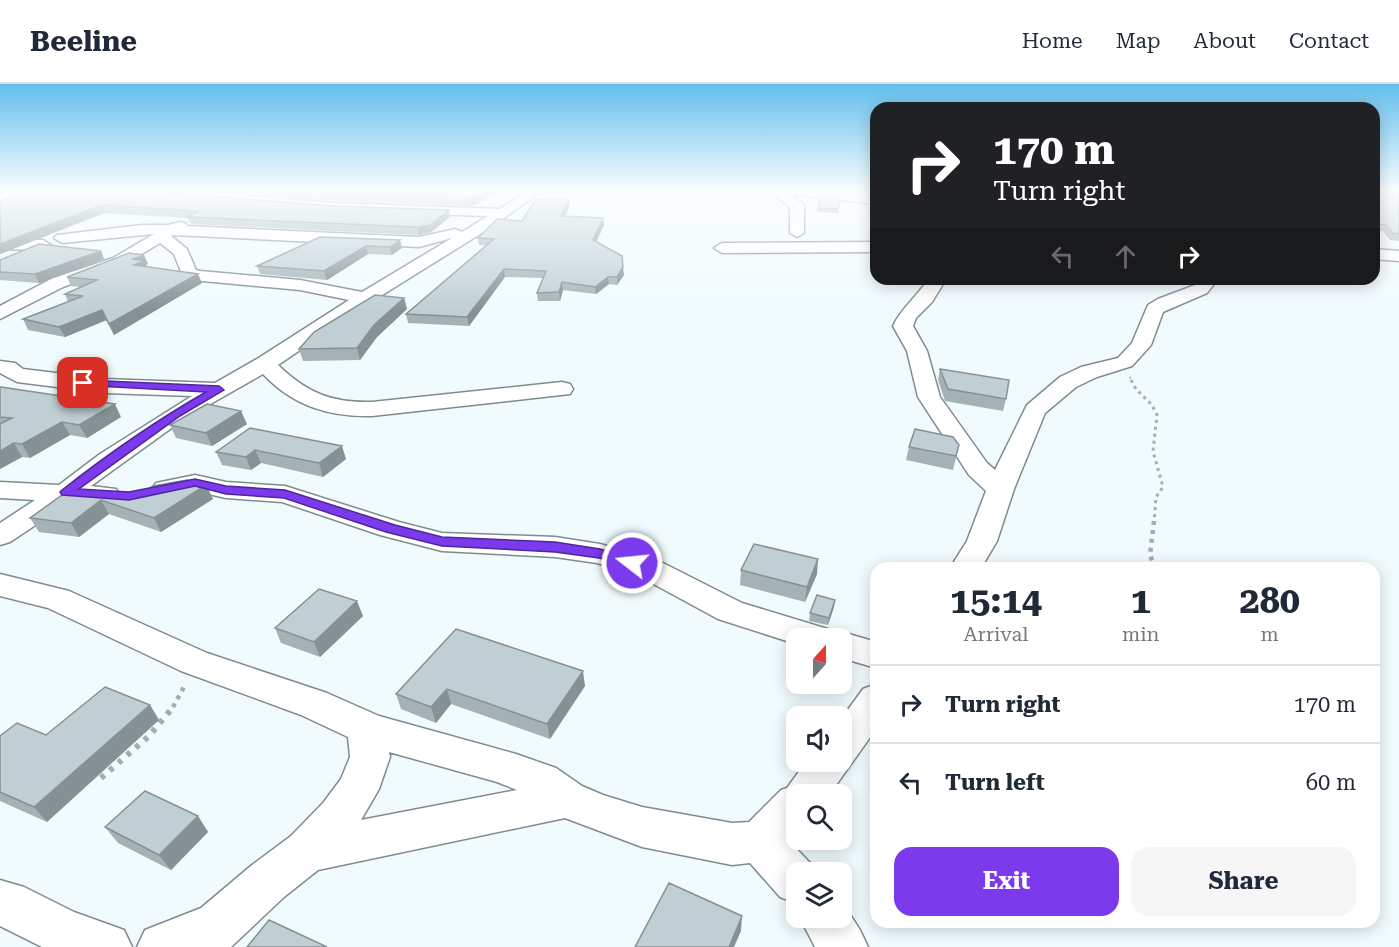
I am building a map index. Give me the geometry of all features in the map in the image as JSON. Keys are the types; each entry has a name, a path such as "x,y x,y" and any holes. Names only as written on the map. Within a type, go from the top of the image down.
{"street":[{"path":"11,257 79,230"},
{"path":"62,238 131,230"},
{"path":"150,230 166,233 419,242 457,230"},
{"path":"0,313 57,283 119,261 172,230"},
{"path":"0,536 176,414 265,364 364,298 476,230"},
{"path":"166,233 181,252 189,273 198,276 300,285 364,298"},
{"path":"773,248 797,234 841,248"},
{"path":"0,243 43,245"},
{"path":"722,248 870,247"},
{"path":"1380,254 1399,256"},
{"path":"934,285 926,298 907,316 903,326 917,351 929,397 978,470 1000,489"},
{"path":"970,562 982,541 1000,489 1035,410 1068,382 1089,372 1125,362 1141,345 1155,309 1164,303 1202,289 1204,285"},
{"path":"265,364 293,388 324,404 343,409 372,409 562,389"},
{"path":"0,367 7,368 17,375 105,386 219,390"},
{"path":"0,490 129,496 195,483 226,490 285,494 390,529 442,542 555,547 600,554 648,568 730,611 786,629"},
{"path":"0,585 58,599 194,662 314,705 367,728 406,741 458,752 502,766 541,781 567,798 596,812 642,827 732,844 760,841 786,814"},
{"path":"852,648 870,653"},
{"path":"852,734 870,708"},
{"path":"162,947 208,937 268,881 307,851 338,817 358,789 370,757 367,728"},
{"path":"813,784 823,772"},
{"path":"307,851 567,798"},
{"path":"760,841 786,870"},
{"path":"0,903 7,904 67,934 107,947"},
{"path":"831,928 843,947"}],"path":[{"path":"1125,362 1135,390 1155,410 1159,427 1152,450 1161,473 1163,487 1156,497 1150,555 1153,562"},
{"path":"102,778 143,741 180,700 194,662"}],"building":[{"path":"0,230 36,230 0,244"},
{"path":"486,230 597,230 593,240 622,256 623,267 617,277 608,277 595,287 562,282 559,292 537,293 546,271 504,269 467,317 406,314 494,239 478,238"},
{"path":"1391,230 1399,230 1399,234"},
{"path":"320,237 400,240 390,247 366,246 324,271 257,266"},
{"path":"39,244 101,251 35,274 0,272 0,260"},
{"path":"129,253 144,255 133,259 144,261 134,265 198,274 109,324 102,310 59,327 23,319 83,296 65,294 97,280 67,277"},
{"path":"375,295 404,298 374,325 357,348 299,349 314,332"},
{"path":"940,369 1009,380 1006,399 948,389"},
{"path":"1,387 115,404 79,425 62,422 22,444 14,443 0,451 0,424 12,418 0,417"},
{"path":"207,404 241,411 206,433 170,425"},
{"path":"250,428 342,446 319,463 255,450 246,457 216,452"},
{"path":"915,429 953,437 959,445 956,456 909,447"},
{"path":"187,480 206,485 154,518 101,500 71,523 30,518 69,490 142,493 153,486"},
{"path":"754,544 818,559 807,587 741,570"},
{"path":"319,589 357,601 314,642 275,628"},
{"path":"817,595 835,600 829,618 810,613"},
{"path":"456,629 583,671 547,724 447,689 431,707 396,694"},
{"path":"105,687 150,705 34,807 0,792 0,736 17,723 46,735"},
{"path":"145,791 198,816 159,855 105,827"},
{"path":"669,883 742,916 729,947 635,947"},
{"path":"269,920 327,947 247,947"}],"route":[{"path":"83,383 105,386 219,390 176,414 109,459 66,492 129,496 195,483 226,490 285,494 390,529 442,542 555,547 600,554 632,563"}]}
